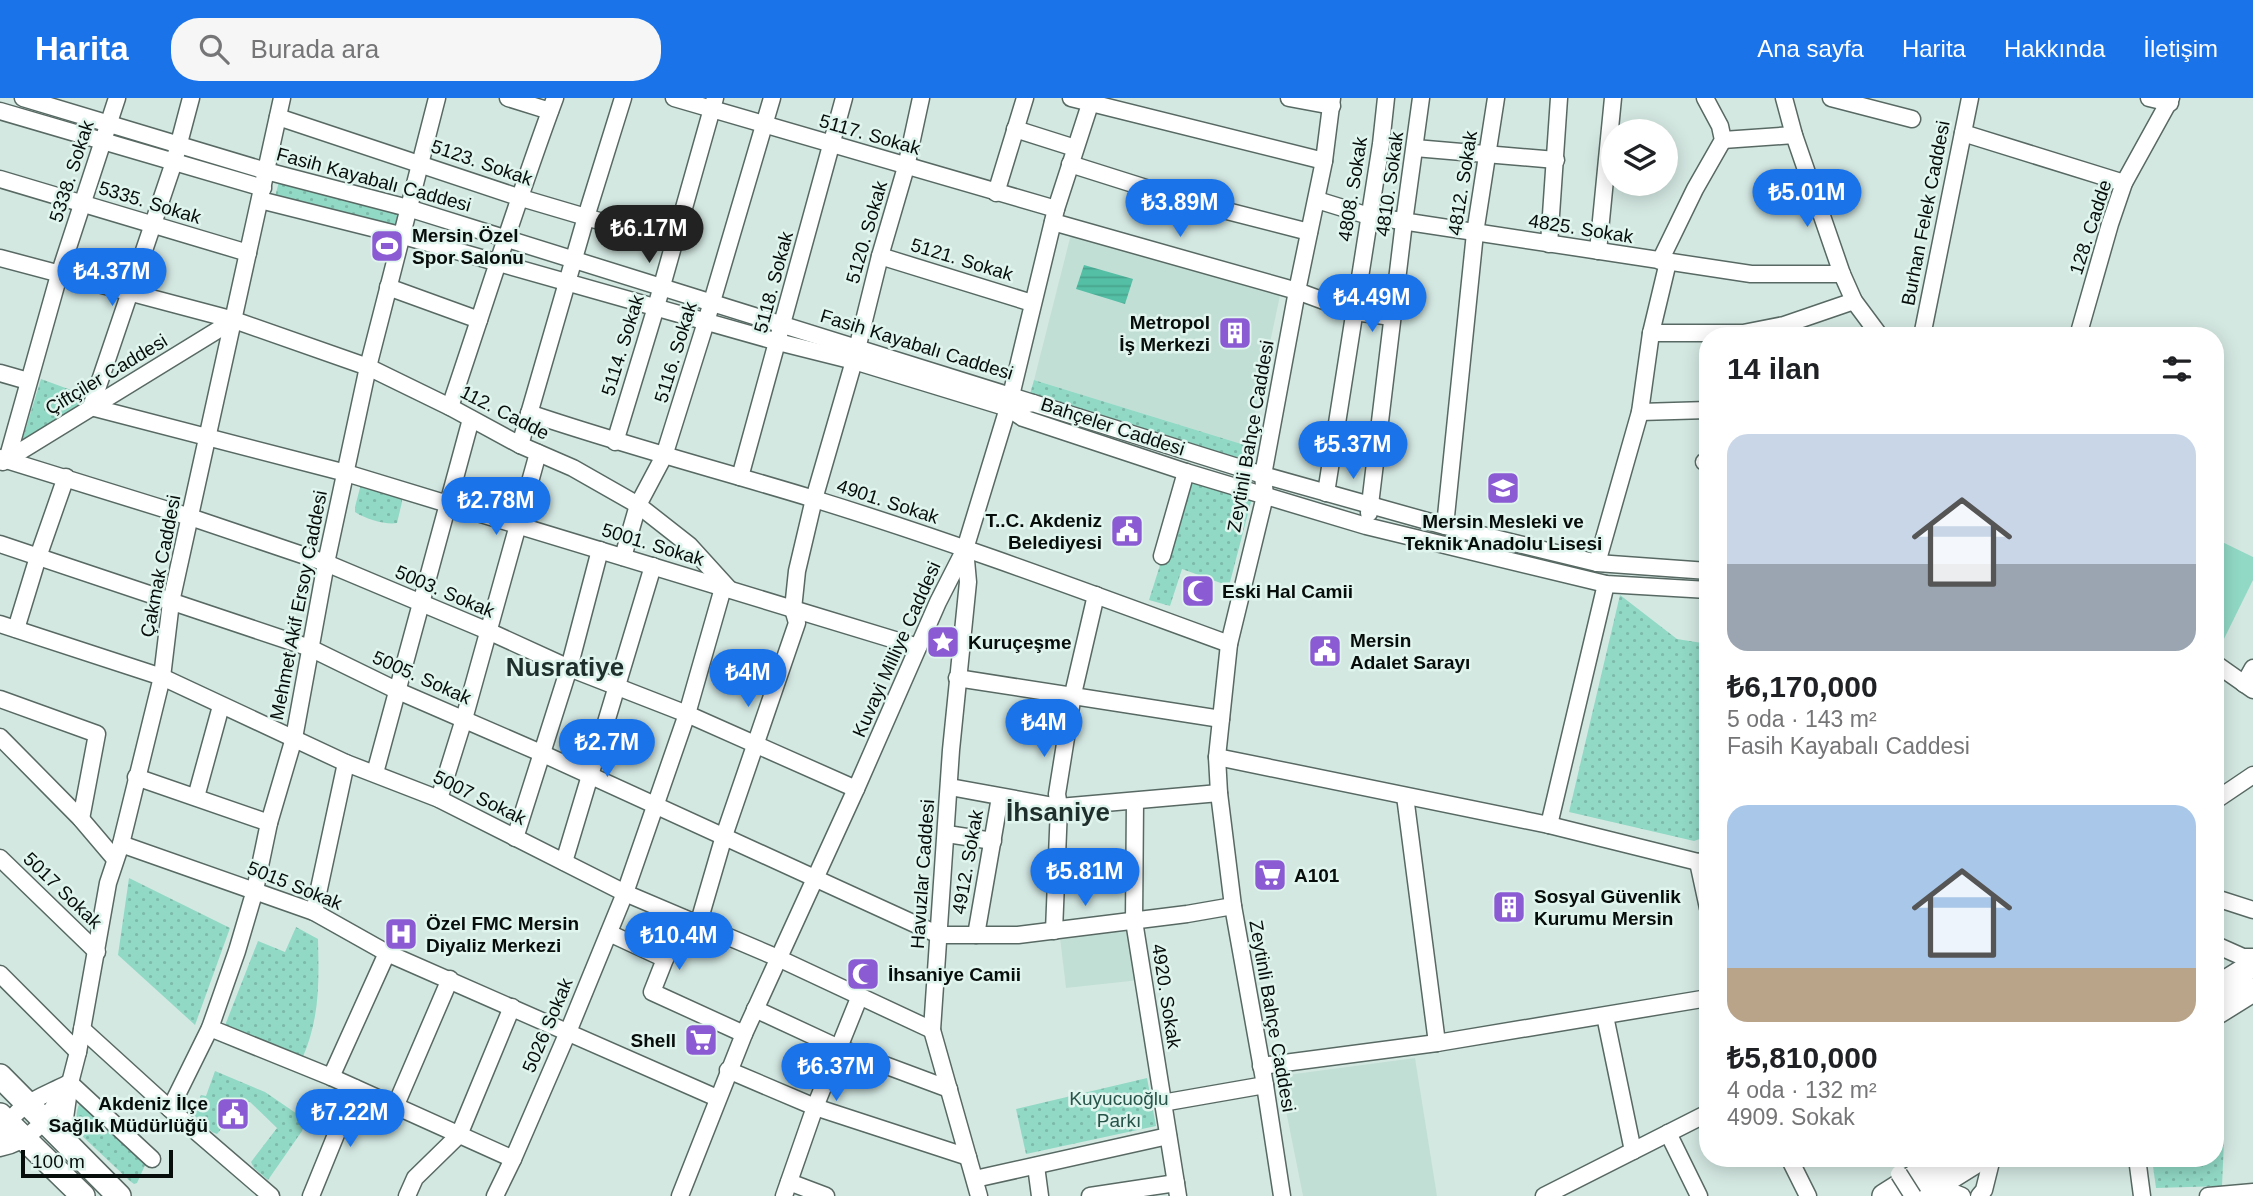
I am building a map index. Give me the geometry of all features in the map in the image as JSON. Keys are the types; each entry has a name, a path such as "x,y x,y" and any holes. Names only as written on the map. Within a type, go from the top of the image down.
{"highway":[{"path":"2224,983 2253,965"},
{"path":"2224,1009 2251,994"},
{"path":"0,1076 119,1196"},
{"path":"2,1126 26,1140 83,1196"},
{"path":"1883,1190 1927,1167"},
{"path":"1920,1194 1968,1167"}],"street":[{"name":"Fasih Kayabalı Caddesi","path":"23,98 266,171 408,208 783,325 855,354 1009,402 1033,403"},
{"name":"5338. Sokak","path":"2,460 117,98"},
{"path":"90,407 174,162 191,98"},
{"name":"Çakmak Caddesi","path":"70,1083 108,883 162,677 171,602 282,98"},
{"name":"Mehmet Akif Ersoy Caddesi","path":"170,1109 210,1028 255,890 269,823 294,738 326,564 368,367 437,98"},
{"path":"450,407 499,263 518,197 553,105 508,98"},
{"path":"520,445 586,217 624,98"},
{"name":"5117. Sokak","path":"674,98 713,104 764,125 996,193 1054,216 1297,291 1354,312 1392,317"},
{"name":"5116. Sokak","path":"622,557 638,505 664,456 772,98"},
{"name":"5118. Sokak","path":"740,477 844,98"},
{"name":"5120. Sokak","path":"744,1034 652,992 665,959 690,921 724,836 797,624 793,609 797,571 814,499 906,167 921,98"},
{"path":"996,193 1024,98"},
{"path":"1071,98 1324,161"},
{"path":"1289,98 1332,102"},
{"name":"4808. Sokak","path":"1326,493 1386,98"},
{"name":"4810. Sokak","path":"1366,526 1371,505 1392,317 1422,98"},
{"name":"4812. Sokak","path":"1445,526 1475,233 1496,98"},
{"path":"1549,244 1559,98"},
{"path":"1598,251 1613,98"},
{"path":"1597,563 1640,412 1664,261 1723,140 1720,126 1705,98"},
{"path":"1784,98 1842,274 1854,301 1873,327"},
{"path":"1831,98 1913,119"},
{"name":"Burhan Felek Caddesi","path":"1924,327 1970,98"},
{"path":"2149,98 2171,100"},
{"name":"128. Cadde","path":"2081,327 2124,183 2171,100"},
{"name":"Kuvayi Milliye Caddesi","path":"680,1196 744,1034 964,549 1009,402 1054,216 1091,101"},
{"name":"Zeytinli Bahçe Caddesi","path":"1282,1196 1233,906 1217,757 1230,644 1265,496 1263,475 1317,200 1332,102"},
{"name":"5114. Sokak","path":"615,442 713,104"},
{"name":"Fasih Kayabalı Caddesi","path":"0,111 174,162 261,194 706,322 778,342 855,354"},
{"name":"5123. Sokak","path":"278,117 518,197 674,243"},
{"path":"1016,129 1075,148"},
{"path":"1963,133 2124,183"},
{"path":"1723,140 1794,135"},
{"path":"1415,148 1556,160"},
{"path":"1070,164 1184,200 1309,232"},
{"name":"5335. Sokak","path":"0,179 248,253"},
{"name":"4825. Sokak","path":"1317,200 1369,216 1404,222 1751,274 1842,274"},
{"name":"5121. Sokak","path":"880,256 1032,303"},
{"name":"112. Cadde","path":"0,258 234,320 368,367 520,445 573,468 638,505 689,545 726,589"},
{"path":"387,287 479,320"},
{"path":"1774,327 1854,301"},
{"name":"Çiftçiler Caddesi","path":"2,460 234,320"},
{"path":"1651,333 1699,333"},
{"path":"0,373 28,381"},
{"name":"Bahçeler Caddesi","path":"1009,402 1023,418 1186,472 1366,526 1606,584 1699,589"},
{"name":"Bahçeler Caddesi","path":"1033,403 1263,475 1445,526 1597,563 1699,570"},
{"name":"5001. Sokak","path":"90,407 345,473 918,647"},
{"path":"1640,412 1699,410"},
{"name":"4901. Sokak","path":"529,413 615,442 814,499 1096,595 1230,644"},
{"path":"375,773 471,419"},
{"path":"439,799 538,453"},
{"name":"5003. Sokak","path":"2,460 66,477 326,564 488,631 569,668 687,714 856,789"},
{"path":"1162,555 1186,472"},
{"path":"8,626 38,557 66,477"},
{"name":"5005. Sokak","path":"0,544 310,648 398,691 541,753 939,935"},
{"name":"Havuzlar Caddesi","path":"964,549 968,582 957,678 932,1030 979,1196"},
{"path":"515,838 569,668 600,550"},
{"path":"564,862 653,566"},
{"path":"1549,825 1606,584"},
{"name":"5026 Sokak","path":"495,1196 568,1032 625,893 687,714 726,589"},
{"path":"1054,931 1059,807 1057,794 1073,694 1096,595"},
{"name":"5007 Sokak","path":"8,626 162,677 346,763 439,799 625,893 778,958 932,1030"},
{"path":"2224,670 2249,687 2253,668"},
{"path":"957,678 1221,719"},
{"path":"0,699 97,734 81,819"},
{"path":"196,797 221,706"},
{"path":"0,737 81,819 118,851"},
{"path":"1217,757 1451,803 1699,860"},
{"path":"314,912 346,763"},
{"path":"2224,795 2253,775"},
{"path":"136,777 269,823"},
{"path":"950,787 1059,807 1219,793"},
{"path":"1405,796 1437,1043"},
{"name":"4912. Sokak","path":"976,935 1000,797"},
{"name":"4920. Sokak","path":"1135,801 1134,920 1177,1190"},
{"path":"947,834 992,841"},
{"name":"5015 Sokak","path":"118,851 255,890 314,912 387,953 717,1098"},
{"name":"5017 Sokak","path":"0,858 97,952"},
{"path":"2224,901 2253,910"},
{"path":"939,935 1054,931 1233,906"},
{"path":"609,933 665,959"},
{"path":"2224,949 2243,957 2253,957"},
{"path":"331,1077 387,953"},
{"path":"0,974 78,1052"},
{"path":"395,1107 450,979"},
{"path":"826,1196 786,1189 815,1107 859,998"},
{"path":"1261,1066 1437,1043 1699,1000"},
{"path":"407,1196 415,1178 459,1135 512,1006"},
{"path":"755,1009 839,1048 949,1089"},
{"path":"1605,1016 1633,1151"},
{"path":"210,1028 331,1077 513,1159"},
{"path":"82,1029 271,1196"},
{"path":"729,1070 815,1107 968,1157"},
{"path":"2,1126 27,1103 70,1083"},
{"path":"0,1148 26,1140 44,1121 70,1083"},
{"path":"62,1139 70,1083"},
{"path":"70,1083 152,1159"},
{"path":"1163,1103 1265,1084"},
{"path":"311,1196 355,1088"},
{"path":"1544,1196 1699,1118"},
{"path":"1668,1133 1699,1196"},
{"path":"975,1180 1168,1136"},
{"path":"1036,1166 1040,1196"},
{"path":"1794,1167 1808,1196"},
{"path":"1883,1190 1910,1167"},
{"path":"1978,1196 1980,1167"},
{"path":"2138,1167 2142,1196"},
{"path":"1899,1174 1920,1194 1945,1189 1959,1195"},
{"path":"1090,1196 1177,1190"},
{"path":"2208,1196 2253,1192"}],"shaded area":[{"path":"1071,234 1281,291 1248,446 1034,380"},
{"path":"1084,265 1133,279 1125,304 1076,289"},
{"path":"1131,926 1140,980 1066,988 1060,938"},
{"path":"1415,1058 1437,1196 1303,1196 1279,1076"}],"green space":[{"path":"280,178 399,209 394,230 274,200"},
{"path":"41,379 90,397 21,444"},
{"path":"1034,380 1248,446 1245,460 1030,394"},
{"path":"1188,476 1252,498 1229,586 1182,569 1170,606 1149,600"},
{"path":"361,484 402,497 397,523 376,521 355,512"},
{"path":"2224,543 2253,557 2253,580 2224,639"},
{"path":"1620,595 1677,639 1699,643 1699,839 1694,841 1569,812"},
{"path":"129,878 230,928 195,1025 118,955"},
{"path":"296,927 318,939 315,1015 302,1059 224,1028 258,941 285,952"},
{"path":"215,1071 265,1092 305,1121 302,1131 268,1180 251,1162 277,1128 250,1102 244,1101 217,1134 193,1114 201,1095 206,1096"},
{"name":"Kuyucuoğlu Parkı","path":"1147,1078 1156,1126 1026,1154 1016,1109"},
{"path":"80,1103 146,1163 137,1183 130,1181 79,1133 76,1118"},
{"path":"2153,1167 2223,1167 2222,1186 2156,1188"}],"place":[{"name":"Mersin Özel Spor Salonu","path":"387,246"},
{"name":"Metropol İş Merkezi","path":"1235,333"},
{"name":"Mersin Mesleki ve Teknik Anadolu Lisesi","path":"1503,488"},
{"name":"T..C. Akdeniz Belediyesi","path":"1127,531"},
{"name":"Eski Hal Camii","path":"1198,591"},
{"name":"Kuruçeşme","path":"943,642"},
{"name":"Mersin Adalet Sarayı","path":"1325,651"},
{"name":"A101","path":"1270,875"},
{"name":"Sosyal Güvenlik Kurumu Mersin","path":"1509,907"},
{"name":"Özel FMC Mersin Diyaliz Merkezi","path":"401,934"},
{"name":"İhsaniye Camii","path":"863,974"},
{"name":"Shell","path":"701,1040"},
{"name":"Akdeniz İlçe Sağlık Müdürlüğü","path":"233,1114"}],"district":[{"name":"Nusratiye","path":"565,667"},
{"name":"İhsaniye","path":"1058,812"}]}
